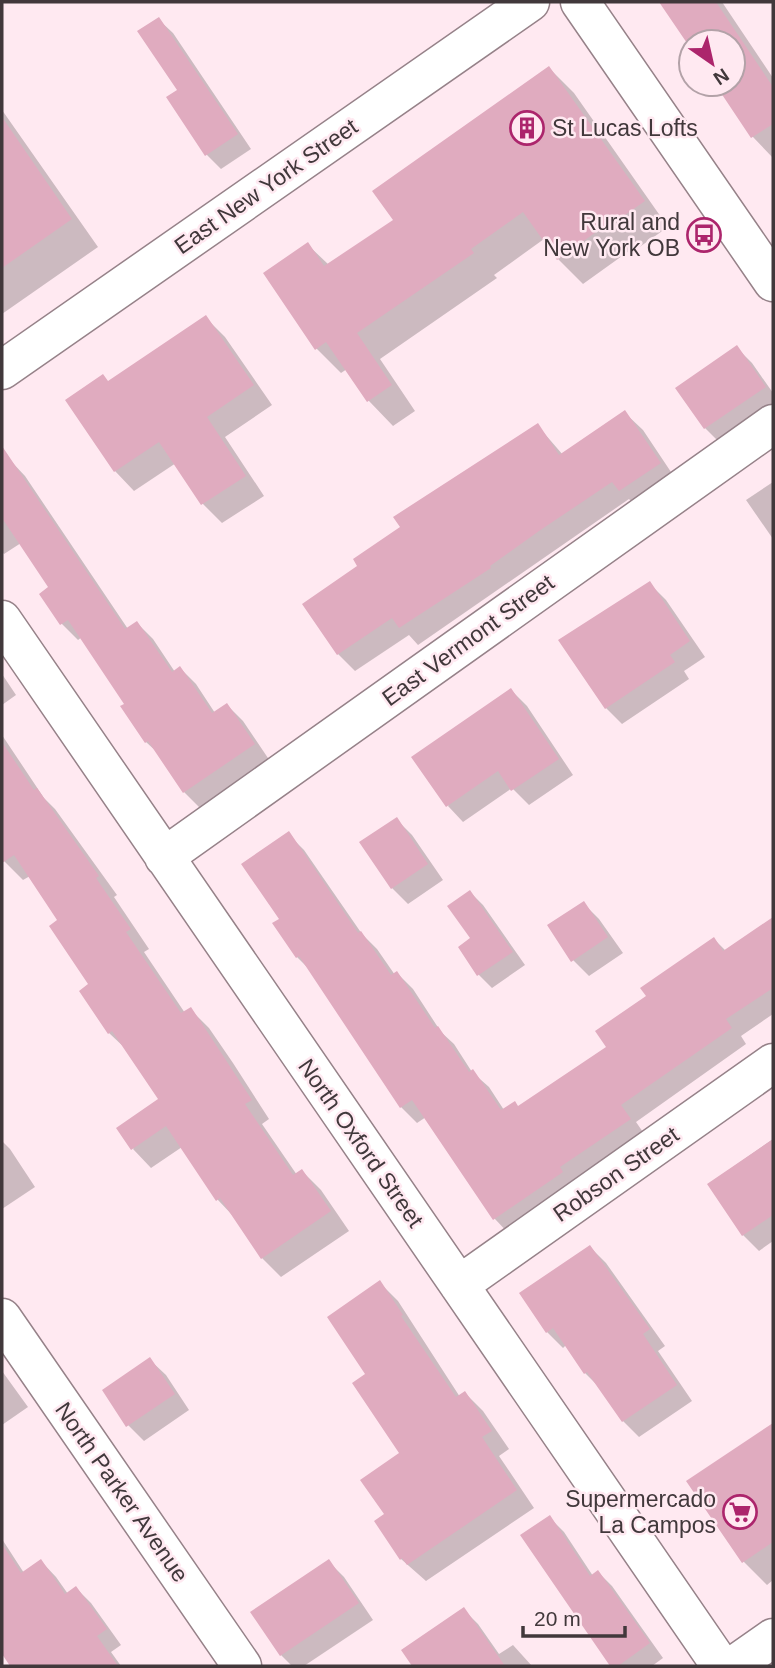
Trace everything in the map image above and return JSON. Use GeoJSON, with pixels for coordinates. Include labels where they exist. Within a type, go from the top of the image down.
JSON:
{"type":"FeatureCollection","features":[{"type":"Feature","properties":{"kind":"street","name":"East New York Street"},"geometry":{"type":"LineString","coordinates":[[2,370],[530,2]]}},
{"type":"Feature","properties":{"kind":"street"},"geometry":{"type":"LineString","coordinates":[[580,2],[773,282]]}},
{"type":"Feature","properties":{"kind":"street","name":"East Vermont Street"},"geometry":{"type":"LineString","coordinates":[[164,857],[773,424]]}},
{"type":"Feature","properties":{"kind":"street","name":"North Oxford Street"},"geometry":{"type":"LineString","coordinates":[[2,620],[721,1666]]}},
{"type":"Feature","properties":{"kind":"street","name":"Robson Street"},"geometry":{"type":"LineString","coordinates":[[459,1284],[773,1063]]}},
{"type":"Feature","properties":{"kind":"street","name":"North Parker Avenue"},"geometry":{"type":"LineString","coordinates":[[2,1318],[242,1666]]}},
{"type":"Feature","properties":{"kind":"street"},"geometry":{"type":"LineString","coordinates":[[733,1666],[773,1638]]}},
{"type":"Feature","properties":{"kind":"building"},"geometry":{"type":"Polygon","coordinates":[[[659,2],[716,2],[733,28],[677,28],[659,2]]]}},
{"type":"Feature","properties":{"kind":"building"},"geometry":{"type":"Polygon","coordinates":[[[159,17],[238,134],[205,156],[166,97],[177,90],[137,31],[159,17]]]}},
{"type":"Feature","properties":{"kind":"building"},"geometry":{"type":"Polygon","coordinates":[[[747,48],[773,87],[773,124],[751,138],[724,98],[747,98],[747,48]]]}},
{"type":"Feature","properties":{"kind":"building","name":"St Lucas Lofts"},"geometry":{"type":"Polygon","coordinates":[[[549,66],[645,201],[557,260],[523,212],[471,249],[474,253],[357,333],[392,385],[367,402],[326,342],[315,350],[263,273],[308,242],[324,266],[393,220],[372,191],[549,66]]]}},
{"type":"Feature","properties":{"kind":"building"},"geometry":{"type":"Polygon","coordinates":[[[2,117],[72,219],[2,268],[2,117]]]}},
{"type":"Feature","properties":{"kind":"building"},"geometry":{"type":"Polygon","coordinates":[[[206,315],[254,385],[207,417],[246,476],[201,505],[159,442],[114,472],[65,400],[103,374],[108,381],[206,315]]]}},
{"type":"Feature","properties":{"kind":"building"},"geometry":{"type":"Polygon","coordinates":[[[737,345],[766,387],[704,429],[675,388],[737,345]]]}},
{"type":"Feature","properties":{"kind":"building"},"geometry":{"type":"Polygon","coordinates":[[[625,410],[661,463],[619,491],[612,482],[539,531],[490,566],[491,568],[399,628],[392,618],[337,655],[302,604],[357,566],[353,559],[400,527],[393,517],[538,423],[559,455],[625,410]]]}},
{"type":"Feature","properties":{"kind":"building"},"geometry":{"type":"Polygon","coordinates":[[[2,446],[125,629],[137,621],[172,672],[180,666],[212,713],[227,703],[255,744],[183,793],[148,741],[145,743],[120,706],[124,704],[68,620],[60,625],[39,594],[48,587],[2,518],[2,446]]]}},
{"type":"Feature","properties":{"kind":"building"},"geometry":{"type":"Polygon","coordinates":[[[650,581],[690,641],[670,655],[675,662],[605,709],[558,640],[650,581]]]}},
{"type":"Feature","properties":{"kind":"building"},"geometry":{"type":"Polygon","coordinates":[[[511,688],[559,759],[511,791],[498,771],[446,807],[411,757],[511,688]]]}},
{"type":"Feature","properties":{"kind":"building"},"geometry":{"type":"Polygon","coordinates":[[[2,742],[34,790],[37,788],[99,876],[96,878],[131,929],[126,932],[181,1013],[191,1007],[252,1100],[245,1104],[293,1175],[302,1169],[331,1211],[261,1259],[220,1198],[216,1201],[166,1126],[131,1150],[116,1128],[158,1099],[112,1031],[108,1034],[79,991],[88,984],[49,926],[57,920],[14,855],[2,863],[2,742]]]}},
{"type":"Feature","properties":{"kind":"building"},"geometry":{"type":"Polygon","coordinates":[[[397,817],[428,864],[391,889],[359,842],[397,817]]]}},
{"type":"Feature","properties":{"kind":"building"},"geometry":{"type":"Polygon","coordinates":[[[289,831],[358,933],[361,931],[391,975],[397,971],[435,1028],[438,1026],[469,1072],[473,1069],[501,1110],[515,1101],[518,1106],[606,1047],[595,1031],[646,996],[640,988],[714,937],[723,951],[773,917],[773,988],[726,1019],[732,1028],[621,1105],[631,1119],[560,1167],[563,1172],[493,1220],[412,1100],[400,1108],[299,956],[296,958],[272,923],[279,919],[241,864],[289,831]]]}},
{"type":"Feature","properties":{"kind":"building"},"geometry":{"type":"Polygon","coordinates":[[[470,890],[513,952],[477,976],[458,947],[470,938],[447,906],[470,890]]]}},
{"type":"Feature","properties":{"kind":"building"},"geometry":{"type":"Polygon","coordinates":[[[584,901],[608,937],[571,962],[547,925],[584,901]]]}},
{"type":"Feature","properties":{"kind":"building"},"geometry":{"type":"Polygon","coordinates":[[[773,1139],[773,1215],[742,1236],[707,1184],[773,1139]]]}},
{"type":"Feature","properties":{"kind":"building"},"geometry":{"type":"Polygon","coordinates":[[[590,1245],[650,1329],[643,1334],[677,1385],[622,1422],[587,1372],[584,1374],[553,1328],[546,1333],[519,1293],[590,1245]]]}},
{"type":"Feature","properties":{"kind":"building"},"geometry":{"type":"Polygon","coordinates":[[[380,1280],[456,1397],[465,1391],[492,1431],[482,1437],[517,1490],[407,1565],[402,1558],[400,1560],[374,1521],[384,1514],[360,1480],[399,1453],[352,1383],[365,1374],[327,1317],[380,1280]]]}},
{"type":"Feature","properties":{"kind":"building"},"geometry":{"type":"Polygon","coordinates":[[[150,1357],[175,1394],[126,1427],[102,1390],[150,1357]]]}},
{"type":"Feature","properties":{"kind":"building","name":"Supermercado La Campos"},"geometry":{"type":"Polygon","coordinates":[[[773,1423],[773,1542],[742,1563],[686,1481],[773,1423]]]}},
{"type":"Feature","properties":{"kind":"building"},"geometry":{"type":"Polygon","coordinates":[[[550,1515],[590,1576],[598,1570],[650,1643],[618,1666],[610,1666],[520,1535],[550,1515]]]}},
{"type":"Feature","properties":{"kind":"building"},"geometry":{"type":"Polygon","coordinates":[[[2,1544],[21,1573],[41,1559],[65,1594],[76,1586],[107,1629],[97,1636],[118,1666],[10,1666],[2,1654],[2,1544]]]}},
{"type":"Feature","properties":{"kind":"building"},"geometry":{"type":"Polygon","coordinates":[[[329,1559],[359,1603],[280,1656],[250,1612],[329,1559]]]}},
{"type":"Feature","properties":{"kind":"building"},"geometry":{"type":"Polygon","coordinates":[[[464,1607],[505,1666],[412,1666],[401,1650],[464,1607]]]}},
{"type":"Feature","properties":{"kind":"place","name":"St Lucas Lofts"},"geometry":{"type":"Point","coordinates":[527,128]}},
{"type":"Feature","properties":{"kind":"place","name":"Rural and New York OB"},"geometry":{"type":"Point","coordinates":[704,235]}},
{"type":"Feature","properties":{"kind":"place","name":"Supermercado La Campos"},"geometry":{"type":"Point","coordinates":[740,1512]}}]}
